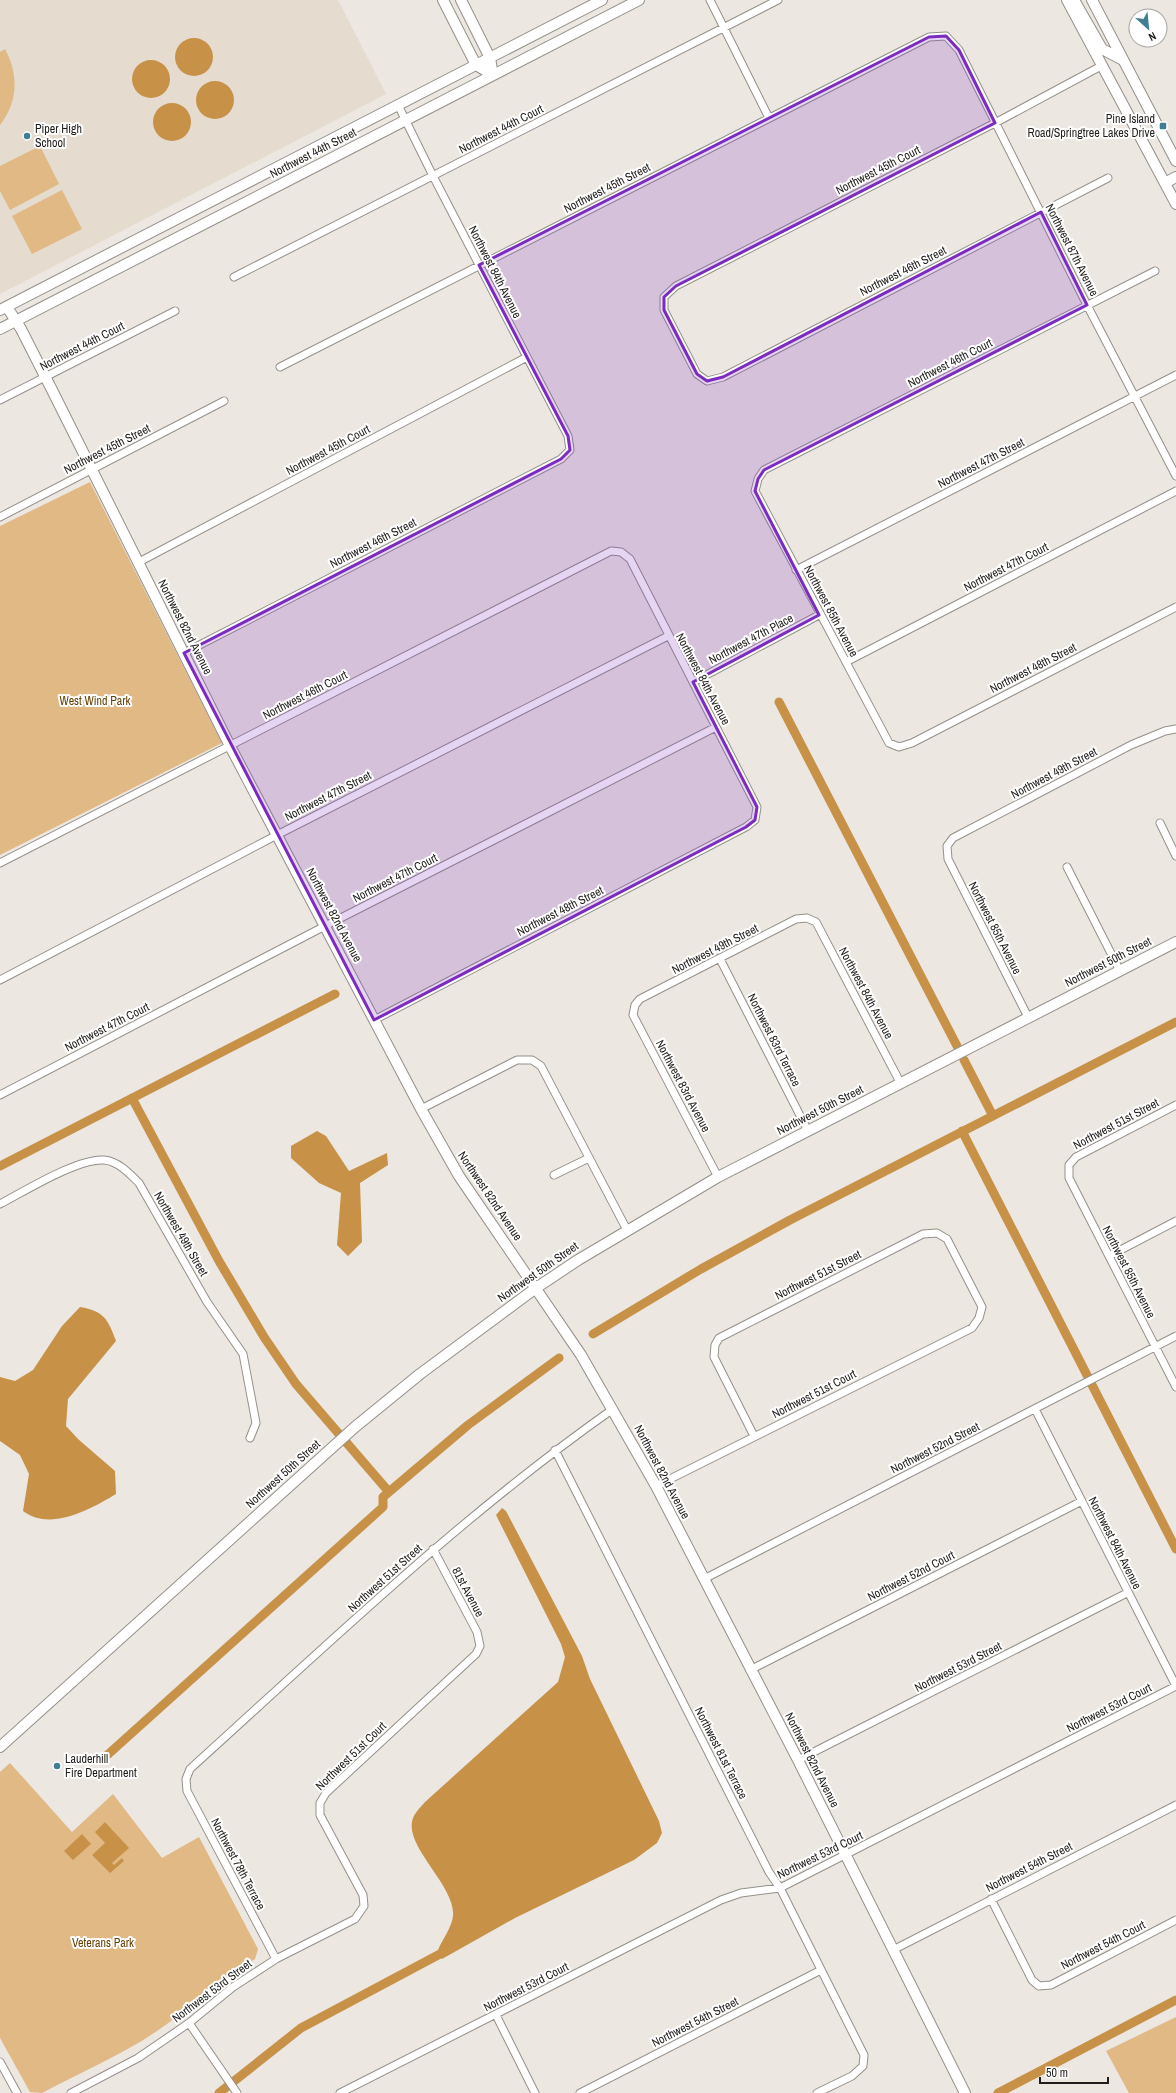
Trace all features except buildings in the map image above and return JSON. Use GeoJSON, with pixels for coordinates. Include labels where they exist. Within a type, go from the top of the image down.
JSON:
{"type":"FeatureCollection","features":[{"type":"Feature","properties":{"kind":"street"},"geometry":{"type":"LineString","coordinates":[[443,0],[476,65],[493,75]]}},
{"type":"Feature","properties":{"kind":"street"},"geometry":{"type":"LineString","coordinates":[[461,0],[490,58],[493,75]]}},
{"type":"Feature","properties":{"kind":"street","name":"Northwest 44th Street"},"geometry":{"type":"LineString","coordinates":[[4,308],[602,0]]}},
{"type":"Feature","properties":{"kind":"street","name":"Northwest 44th Street"},"geometry":{"type":"LineString","coordinates":[[0,329],[639,0]]}},
{"type":"Feature","properties":{"kind":"street"},"geometry":{"type":"LineString","coordinates":[[710,0],[769,118]]}},
{"type":"Feature","properties":{"kind":"street","name":"Northwest 44th Court"},"geometry":{"type":"LineString","coordinates":[[234,277],[778,0]]}},
{"type":"Feature","properties":{"kind":"street"},"geometry":{"type":"LineString","coordinates":[[1067,0],[1175,200]]}},
{"type":"Feature","properties":{"kind":"street"},"geometry":{"type":"LineString","coordinates":[[1074,0],[1102,48],[1124,60]]}},
{"type":"Feature","properties":{"kind":"street"},"geometry":{"type":"LineString","coordinates":[[1092,0],[1176,160]]}},
{"type":"Feature","properties":{"kind":"street","name":"Northwest 45th Street"},"geometry":{"type":"LineString","coordinates":[[280,367],[930,37],[946,36]]}},
{"type":"Feature","properties":{"kind":"street","name":"Northwest 87th Avenue"},"geometry":{"type":"LineString","coordinates":[[946,36],[959,50],[1176,476]]}},
{"type":"Feature","properties":{"kind":"street","name":"Northwest 45th Court"},"geometry":{"type":"LineString","coordinates":[[707,381],[697,374],[664,310],[664,297],[676,286],[995,123],[1103,65]]}},
{"type":"Feature","properties":{"kind":"street","name":"Northwest 84th Avenue"},"geometry":{"type":"LineString","coordinates":[[398,105],[433,176],[568,436],[570,450]]}},
{"type":"Feature","properties":{"kind":"street"},"geometry":{"type":"LineString","coordinates":[[283,164],[290,180]]}},
{"type":"Feature","properties":{"kind":"street","name":"Northwest 46th Street"},"geometry":{"type":"LineString","coordinates":[[707,381],[723,376],[1108,178]]}},
{"type":"Feature","properties":{"kind":"street"},"geometry":{"type":"LineString","coordinates":[[1165,184],[1176,178]]}},
{"type":"Feature","properties":{"kind":"street","name":"Northwest 46th Court"},"geometry":{"type":"LineString","coordinates":[[758,479],[764,470],[1156,271]]}},
{"type":"Feature","properties":{"kind":"street","name":"Northwest 82nd Avenue"},"geometry":{"type":"LineString","coordinates":[[4,308],[16,321],[46,377],[230,746],[374,1020],[459,1176],[581,1355],[656,1486],[750,1670],[798,1760],[964,2093]]}},
{"type":"Feature","properties":{"kind":"street","name":"Northwest 44th Court"},"geometry":{"type":"LineString","coordinates":[[0,400],[175,311]]}},
{"type":"Feature","properties":{"kind":"street","name":"Northwest 45th Court"},"geometry":{"type":"LineString","coordinates":[[139,562],[527,358]]}},
{"type":"Feature","properties":{"kind":"street","name":"Northwest 47th Street"},"geometry":{"type":"LineString","coordinates":[[796,570],[1176,375]]}},
{"type":"Feature","properties":{"kind":"street","name":"Northwest 45th Street"},"geometry":{"type":"LineString","coordinates":[[0,517],[224,402]]}},
{"type":"Feature","properties":{"kind":"street","name":"Northwest 46th Street"},"geometry":{"type":"LineString","coordinates":[[184,653],[561,459],[570,450]]}},
{"type":"Feature","properties":{"kind":"street","name":"Northwest 85th Avenue"},"geometry":{"type":"LineString","coordinates":[[758,479],[755,491],[819,615],[846,662],[888,743],[899,747]]}},
{"type":"Feature","properties":{"kind":"street","name":"Northwest 47th Court"},"geometry":{"type":"LineString","coordinates":[[846,662],[1176,491]]}},
{"type":"Feature","properties":{"kind":"street","name":"Northwest 46th Court"},"geometry":{"type":"LineString","coordinates":[[0,863],[611,551],[621,552]]}},
{"type":"Feature","properties":{"kind":"street","name":"Northwest 84th Avenue"},"geometry":{"type":"LineString","coordinates":[[621,552],[630,559],[668,636],[757,807],[756,820]]}},
{"type":"Feature","properties":{"kind":"street","name":"Northwest 48th Street"},"geometry":{"type":"LineString","coordinates":[[899,747],[912,743],[1176,606]]}},
{"type":"Feature","properties":{"kind":"street","name":"Northwest 47th Place"},"geometry":{"type":"LineString","coordinates":[[693,682],[819,615]]}},
{"type":"Feature","properties":{"kind":"street","name":"Northwest 47th Street"},"geometry":{"type":"LineString","coordinates":[[0,980],[277,835],[668,636]]}},
{"type":"Feature","properties":{"kind":"street","name":"Northwest 47th Court"},"geometry":{"type":"LineString","coordinates":[[0,1095],[325,926],[716,727]]}},
{"type":"Feature","properties":{"kind":"street","name":"Northwest 49th Street"},"geometry":{"type":"LineString","coordinates":[[947,846],[953,838],[1131,745],[1165,731],[1176,729]]}},
{"type":"Feature","properties":{"kind":"street","name":"Northwest 48th Street"},"geometry":{"type":"LineString","coordinates":[[374,1020],[746,827],[756,820]]}},
{"type":"Feature","properties":{"kind":"street"},"geometry":{"type":"LineString","coordinates":[[1160,823],[1176,856]]}},
{"type":"Feature","properties":{"kind":"street","name":"Northwest 85th Avenue"},"geometry":{"type":"LineString","coordinates":[[947,846],[948,859],[1028,1017]]}},
{"type":"Feature","properties":{"kind":"street"},"geometry":{"type":"LineString","coordinates":[[1067,867],[1120,971]]}},
{"type":"Feature","properties":{"kind":"street","name":"Northwest 84th Avenue"},"geometry":{"type":"LineString","coordinates":[[807,918],[816,922],[901,1084]]}},
{"type":"Feature","properties":{"kind":"street","name":"Northwest 49th Street"},"geometry":{"type":"LineString","coordinates":[[636,1005],[640,999],[796,919],[807,918]]}},
{"type":"Feature","properties":{"kind":"street","name":"Northwest 50th Street"},"geometry":{"type":"LineString","coordinates":[[0,1747],[348,1432],[420,1374],[536,1288],[627,1230],[718,1177],[1176,942]]}},
{"type":"Feature","properties":{"kind":"street","name":"Northwest 83rd Terrace"},"geometry":{"type":"LineString","coordinates":[[720,959],[808,1131]]}},
{"type":"Feature","properties":{"kind":"street","name":"Northwest 83rd Avenue"},"geometry":{"type":"LineString","coordinates":[[636,1005],[633,1016],[718,1177]]}},
{"type":"Feature","properties":{"kind":"street"},"geometry":{"type":"LineString","coordinates":[[422,1109],[517,1060],[532,1060],[541,1066],[627,1230]]}},
{"type":"Feature","properties":{"kind":"street","name":"Northwest 51st Street"},"geometry":{"type":"LineString","coordinates":[[1069,1165],[1076,1157],[1176,1105]]}},
{"type":"Feature","properties":{"kind":"street"},"geometry":{"type":"LineString","coordinates":[[554,1175],[589,1158]]}},
{"type":"Feature","properties":{"kind":"street","name":"Northwest 49th Street"},"geometry":{"type":"LineString","coordinates":[[0,1204],[82,1163],[104,1160],[125,1169],[139,1183],[207,1302],[243,1354],[256,1422],[250,1438]]}},
{"type":"Feature","properties":{"kind":"street","name":"Northwest 85th Avenue"},"geometry":{"type":"LineString","coordinates":[[1069,1165],[1069,1178],[1176,1387]]}},
{"type":"Feature","properties":{"kind":"street"},"geometry":{"type":"LineString","coordinates":[[1109,1256],[1176,1222]]}},
{"type":"Feature","properties":{"kind":"street","name":"Northwest 51st Street"},"geometry":{"type":"LineString","coordinates":[[754,1436],[714,1357],[715,1345],[719,1338],[923,1234],[937,1233]]}},
{"type":"Feature","properties":{"kind":"street","name":"Northwest 51st Court"},"geometry":{"type":"LineString","coordinates":[[656,1486],[972,1328],[979,1318],[982,1307],[947,1239],[937,1233]]}},
{"type":"Feature","properties":{"kind":"street","name":"Northwest 52nd Street"},"geometry":{"type":"LineString","coordinates":[[704,1579],[1176,1336]]}},
{"type":"Feature","properties":{"kind":"street","name":"Northwest 51st Street"},"geometry":{"type":"LineString","coordinates":[[186,1779],[190,1769],[433,1549],[555,1450],[613,1409]]}},
{"type":"Feature","properties":{"kind":"street","name":"Northwest 84th Avenue"},"geometry":{"type":"LineString","coordinates":[[1035,1409],[1176,1686]]}},
{"type":"Feature","properties":{"kind":"street","name":"Northwest 81st Terrace"},"geometry":{"type":"LineString","coordinates":[[555,1450],[769,1872],[780,1888],[864,2055],[863,2066],[852,2076],[817,2093]]}},
{"type":"Feature","properties":{"kind":"street","name":"Northwest 52nd Court"},"geometry":{"type":"LineString","coordinates":[[750,1670],[1082,1501]]}},
{"type":"Feature","properties":{"kind":"street","name":"81st Avenue"},"geometry":{"type":"LineString","coordinates":[[433,1549],[477,1632],[480,1646]]}},
{"type":"Feature","properties":{"kind":"street","name":"Northwest 53rd Street"},"geometry":{"type":"LineString","coordinates":[[798,1760],[1128,1593]]}},
{"type":"Feature","properties":{"kind":"street","name":"Northwest 51st Court"},"geometry":{"type":"LineString","coordinates":[[364,1906],[364,1895],[320,1815],[320,1803],[326,1793],[476,1654],[480,1646]]}},
{"type":"Feature","properties":{"kind":"street","name":"Northwest 53rd Court"},"geometry":{"type":"LineString","coordinates":[[340,2093],[721,1900],[741,1893],[780,1888],[1176,1686]]}},
{"type":"Feature","properties":{"kind":"street","name":"Northwest 78th Terrace"},"geometry":{"type":"LineString","coordinates":[[186,1779],[187,1791],[276,1959]]}},
{"type":"Feature","properties":{"kind":"street","name":"Northwest 54th Street"},"geometry":{"type":"LineString","coordinates":[[893,1950],[1176,1805]]}},
{"type":"Feature","properties":{"kind":"street","name":"Northwest 54th Court"},"geometry":{"type":"LineString","coordinates":[[991,1899],[1032,1980],[1039,1986],[1051,1985],[1176,1920]]}},
{"type":"Feature","properties":{"kind":"street","name":"Northwest 53rd Street"},"geometry":{"type":"LineString","coordinates":[[72,2093],[138,2058],[189,2023],[233,1987],[276,1959],[355,1918],[364,1906]]}},
{"type":"Feature","properties":{"kind":"street","name":"Northwest 54th Street"},"geometry":{"type":"LineString","coordinates":[[580,2093],[820,1970]]}},
{"type":"Feature","properties":{"kind":"street"},"geometry":{"type":"LineString","coordinates":[[496,2015],[535,2093]]}},
{"type":"Feature","properties":{"kind":"street"},"geometry":{"type":"LineString","coordinates":[[189,2023],[237,2093]]}},
{"type":"Feature","properties":{"kind":"street"},"geometry":{"type":"LineString","coordinates":[[0,2062],[16,2093]]}},
{"type":"Feature","properties":{"kind":"highlighted area"},"geometry":{"type":"Polygon","coordinates":[[[946,36],[959,50],[995,123],[676,286],[664,297],[664,310],[697,374],[707,381],[723,377],[1041,212],[1087,305],[764,470],[758,479],[755,491],[819,615],[693,682],[757,807],[755,820],[746,827],[374,1020],[184,653],[561,459],[570,450],[568,436],[479,265],[929,37],[946,36]]]}},
{"type":"Feature","properties":{"kind":"shaded area"},"geometry":{"type":"Polygon","coordinates":[[[0,0],[338,0],[386,94],[0,294],[0,0]]]}},
{"type":"Feature","properties":{"kind":"shaded area"},"geometry":{"type":"Polygon","coordinates":[[[194,38],[207,44],[213,57],[207,70],[194,76],[181,70],[175,57],[181,44],[194,38]]]}},
{"type":"Feature","properties":{"kind":"shaded area"},"geometry":{"type":"Polygon","coordinates":[[[151,60],[164,66],[170,79],[164,92],[151,98],[138,92],[132,79],[138,66],[151,60]]]}},
{"type":"Feature","properties":{"kind":"shaded area"},"geometry":{"type":"Polygon","coordinates":[[[215,81],[228,87],[234,100],[228,113],[215,119],[202,113],[196,100],[202,87],[215,81]]]}},
{"type":"Feature","properties":{"kind":"shaded area"},"geometry":{"type":"Polygon","coordinates":[[[172,103],[185,109],[191,122],[185,135],[172,141],[159,135],[153,122],[159,109],[172,103]]]}},
{"type":"Feature","properties":{"kind":"shaded area"},"geometry":{"type":"Polygon","coordinates":[[[317,1131],[326,1136],[349,1171],[387,1153],[388,1165],[360,1183],[362,1242],[348,1256],[337,1245],[341,1193],[319,1183],[291,1158],[291,1146],[317,1131]]]}},
{"type":"Feature","properties":{"kind":"shaded area"},"geometry":{"type":"Polygon","coordinates":[[[80,1307],[95,1311],[104,1317],[116,1341],[68,1399],[66,1426],[78,1439],[115,1471],[116,1494],[83,1512],[70,1516],[58,1519],[34,1517],[23,1511],[29,1474],[20,1455],[0,1441],[0,1377],[15,1381],[33,1370],[62,1326],[80,1307]]]}},
{"type":"Feature","properties":{"kind":"shaded area"},"geometry":{"type":"Polygon","coordinates":[[[502,1508],[506,1511],[582,1656],[590,1679],[659,1821],[662,1833],[657,1843],[634,1860],[515,1918],[442,1959],[438,1950],[452,1920],[452,1905],[447,1893],[417,1844],[412,1833],[412,1822],[414,1816],[425,1802],[558,1682],[565,1657],[561,1644],[496,1515],[502,1508]]]}},
{"type":"Feature","properties":{"kind":"shaded area"},"geometry":{"type":"Polygon","coordinates":[[[105,1822],[129,1848],[112,1863],[114,1865],[122,1858],[124,1861],[110,1873],[92,1855],[105,1843],[95,1832],[105,1822]]]}},
{"type":"Feature","properties":{"kind":"shaded area"},"geometry":{"type":"Polygon","coordinates":[[[82,1834],[91,1844],[73,1860],[64,1851],[82,1834]]]}},
{"type":"Feature","properties":{"kind":"green space"},"geometry":{"type":"Polygon","coordinates":[[[5,49],[13,69],[14,88],[10,107],[0,125],[0,52],[5,49]]]}},
{"type":"Feature","properties":{"kind":"green space"},"geometry":{"type":"Polygon","coordinates":[[[40,146],[59,184],[10,210],[0,191],[0,166],[40,146]]]}},
{"type":"Feature","properties":{"kind":"green space"},"geometry":{"type":"Polygon","coordinates":[[[62,190],[82,229],[32,254],[12,216],[62,190]]]}},
{"type":"Feature","properties":{"kind":"green space","name":"West Wind Park"},"geometry":{"type":"Polygon","coordinates":[[[90,482],[222,743],[0,855],[0,526],[90,482]]]}},
{"type":"Feature","properties":{"kind":"green space","name":"Veterans Park"},"geometry":{"type":"Polygon","coordinates":[[[10,1763],[72,1832],[113,1794],[162,1858],[199,1837],[258,1949],[255,1959],[243,1966],[167,2024],[137,2044],[42,2093],[30,2092],[0,2038],[0,1772],[10,1763]]]}},
{"type":"Feature","properties":{"kind":"green space"},"geometry":{"type":"Polygon","coordinates":[[[1176,2017],[1176,2093],[1129,2093],[1106,2051],[1176,2017]]]}},
{"type":"Feature","properties":{"kind":"waterway"},"geometry":{"type":"LineString","coordinates":[[779,702],[957,1046]]}},
{"type":"Feature","properties":{"kind":"waterway"},"geometry":{"type":"LineString","coordinates":[[0,1166],[335,994]]}},
{"type":"Feature","properties":{"kind":"waterway"},"geometry":{"type":"LineString","coordinates":[[593,1334],[701,1269],[790,1220],[1176,1022]]}},
{"type":"Feature","properties":{"kind":"waterway"},"geometry":{"type":"LineString","coordinates":[[964,1060],[993,1116]]}},
{"type":"Feature","properties":{"kind":"waterway"},"geometry":{"type":"LineString","coordinates":[[132,1098],[219,1261],[264,1337],[296,1384],[389,1492]]}},
{"type":"Feature","properties":{"kind":"waterway"},"geometry":{"type":"LineString","coordinates":[[962,1131],[1176,1549]]}},
{"type":"Feature","properties":{"kind":"waterway"},"geometry":{"type":"LineString","coordinates":[[104,1758],[383,1507],[383,1497],[468,1425],[559,1358]]}},
{"type":"Feature","properties":{"kind":"waterway"},"geometry":{"type":"LineString","coordinates":[[219,2093],[301,2028],[440,1954]]}},
{"type":"Feature","properties":{"kind":"waterway"},"geometry":{"type":"LineString","coordinates":[[998,2093],[1176,2000]]}},
{"type":"Feature","properties":{"kind":"place","name":"Pine Island Road/Springtree Lakes Drive"},"geometry":{"type":"Point","coordinates":[1163,126]}},
{"type":"Feature","properties":{"kind":"place","name":"Piper High School"},"geometry":{"type":"Point","coordinates":[27,136]}},
{"type":"Feature","properties":{"kind":"place","name":"Lauderhill Fire Department"},"geometry":{"type":"Point","coordinates":[57,1766]}}]}
